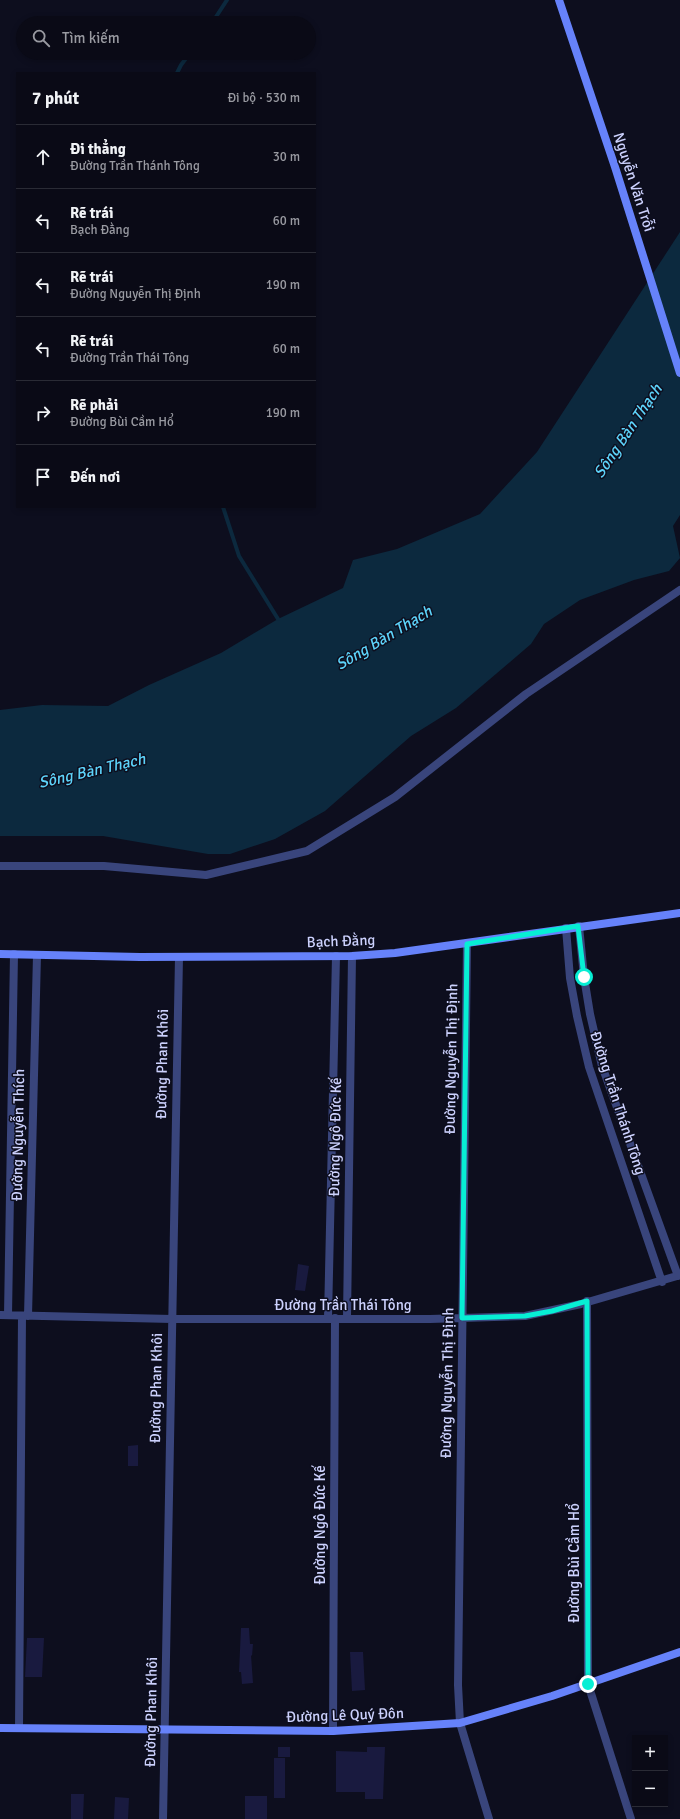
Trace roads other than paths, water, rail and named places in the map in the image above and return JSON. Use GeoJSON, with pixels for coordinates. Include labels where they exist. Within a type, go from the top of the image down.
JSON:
{"type":"FeatureCollection","features":[{"type":"Feature","properties":{"kind":"street","name":"Nguyễn Văn Trỗi"},"geometry":{"type":"LineString","coordinates":[[559,0],[609,150],[680,373]]}},
{"type":"Feature","properties":{"kind":"street"},"geometry":{"type":"LineString","coordinates":[[0,866],[104,866],[206,875],[307,851],[395,797],[526,694],[680,590]]}},
{"type":"Feature","properties":{"kind":"street","name":"Bạch Đằng"},"geometry":{"type":"LineString","coordinates":[[0,954],[178,957],[352,956],[395,953],[467,944],[578,926],[680,913]]}},
{"type":"Feature","properties":{"kind":"street","name":"Đường Trần Thánh Tông"},"geometry":{"type":"LineString","coordinates":[[578,926],[588,999],[602,1066],[679,1276]]}},
{"type":"Feature","properties":{"kind":"street","name":"Đường Trần Thánh Tông"},"geometry":{"type":"LineString","coordinates":[[566,928],[570,978],[588,1067],[662,1282]]}},
{"type":"Feature","properties":{"kind":"street","name":"Đường Nguyễn Thị Định"},"geometry":{"type":"LineString","coordinates":[[467,944],[458,1685],[460,1723],[489,1819]]}},
{"type":"Feature","properties":{"kind":"street","name":"Đường Nguyễn Thích"},"geometry":{"type":"LineString","coordinates":[[4,1315],[14,954]]}},
{"type":"Feature","properties":{"kind":"street","name":"Đường Nguyễn Thích"},"geometry":{"type":"LineString","coordinates":[[19,1728],[25,1316],[37,955]]}},
{"type":"Feature","properties":{"kind":"street","name":"Đường Ngô Đức Kế"},"geometry":{"type":"LineString","coordinates":[[333,1731],[331,1318],[336,956]]}},
{"type":"Feature","properties":{"kind":"street","name":"Đường Ngô Đức Kế"},"geometry":{"type":"LineString","coordinates":[[347,1318],[352,956]]}},
{"type":"Feature","properties":{"kind":"street","name":"Đường Phan Khôi"},"geometry":{"type":"LineString","coordinates":[[163,1819],[178,957]]}},
{"type":"Feature","properties":{"kind":"street","name":"Đường Trần Thái Tông"},"geometry":{"type":"LineString","coordinates":[[4,1315],[172,1319],[430,1319],[525,1316],[552,1311],[662,1282],[679,1276]]}},
{"type":"Feature","properties":{"kind":"street","name":"Đường Bùi Cầm Hổ"},"geometry":{"type":"LineString","coordinates":[[587,1301],[588,1684],[631,1819]]}},
{"type":"Feature","properties":{"kind":"street","name":"Đường Lê Quý Đôn"},"geometry":{"type":"LineString","coordinates":[[0,1728],[333,1731],[460,1723],[552,1696],[680,1652]]}},
{"type":"Feature","properties":{"kind":"water","name":"Sông Bàn Thạch"},"geometry":{"type":"Polygon","coordinates":[[[680,232],[680,515],[673,526],[680,558],[669,571],[634,580],[580,600],[544,624],[531,644],[456,708],[411,736],[325,811],[275,839],[230,854],[208,854],[103,836],[0,836],[0,710],[42,705],[108,706],[149,685],[221,653],[278,619],[343,588],[353,560],[397,549],[480,514],[537,452],[680,232]]]}},
{"type":"Feature","properties":{"kind":"waterway"},"geometry":{"type":"LineString","coordinates":[[217,16],[227,0]]}},
{"type":"Feature","properties":{"kind":"waterway"},"geometry":{"type":"LineString","coordinates":[[178,72],[185,60]]}},
{"type":"Feature","properties":{"kind":"waterway"},"geometry":{"type":"LineString","coordinates":[[223,508],[239,556],[278,619]]}}]}
